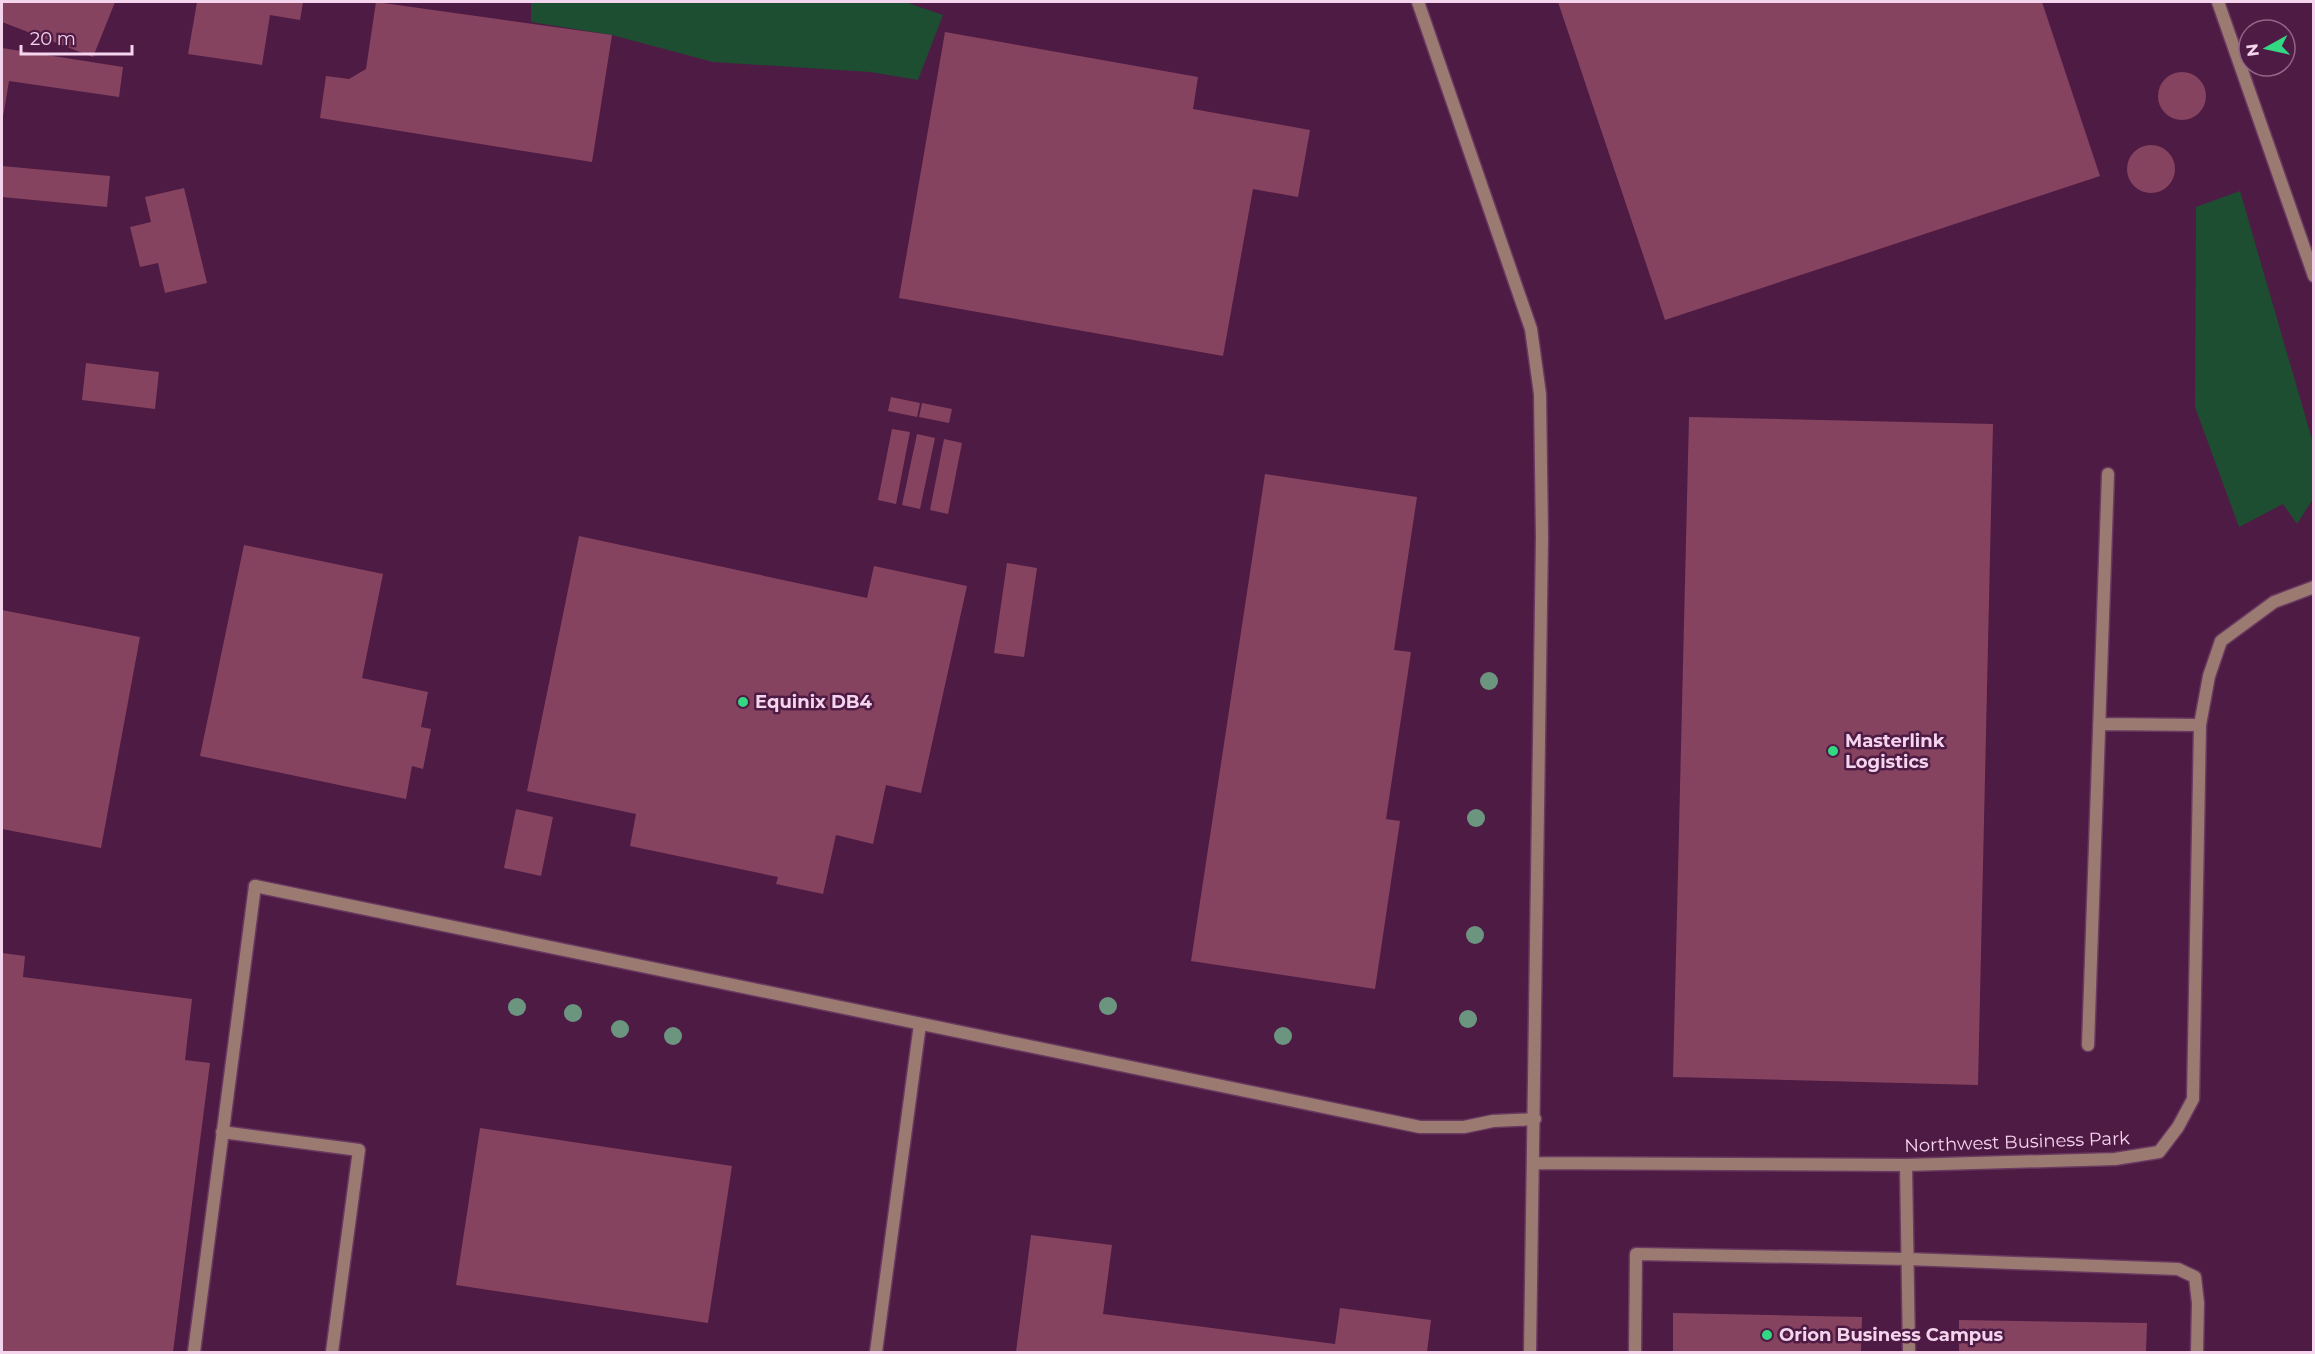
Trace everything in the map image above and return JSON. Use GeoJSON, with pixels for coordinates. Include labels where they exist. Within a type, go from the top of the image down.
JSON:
{"type":"FeatureCollection","features":[{"type":"Feature","properties":{"kind":"street"},"geometry":{"type":"LineString","coordinates":[[1418,2],[1531,329],[1540,394],[1542,537],[1530,1353]]}},
{"type":"Feature","properties":{"kind":"street"},"geometry":{"type":"LineString","coordinates":[[2218,2],[2313,276]]}},
{"type":"Feature","properties":{"kind":"street"},"geometry":{"type":"LineString","coordinates":[[2088,1045],[2108,474]]}},
{"type":"Feature","properties":{"kind":"street","name":"Northwest Business Park"},"geometry":{"type":"LineString","coordinates":[[1533,1163],[1906,1165],[2115,1159],[2159,1152],[2178,1127],[2193,1099],[2200,726],[2209,676],[2222,641],[2274,602],[2313,586]]}},
{"type":"Feature","properties":{"kind":"street"},"geometry":{"type":"LineString","coordinates":[[2099,724],[2200,726]]}},
{"type":"Feature","properties":{"kind":"street"},"geometry":{"type":"LineString","coordinates":[[194,1353],[255,886],[1420,1127],[1464,1127],[1493,1121],[1535,1119]]}},
{"type":"Feature","properties":{"kind":"street"},"geometry":{"type":"LineString","coordinates":[[876,1353],[920,1024]]}},
{"type":"Feature","properties":{"kind":"street"},"geometry":{"type":"LineString","coordinates":[[222,1132],[359,1150],[332,1353]]}},
{"type":"Feature","properties":{"kind":"street"},"geometry":{"type":"LineString","coordinates":[[1906,1165],[1909,1353]]}},
{"type":"Feature","properties":{"kind":"street"},"geometry":{"type":"LineString","coordinates":[[1635,1353],[1636,1254],[1908,1259],[2178,1269],[2194,1277],[2198,1303],[2197,1353]]}},
{"type":"Feature","properties":{"kind":"green space"},"geometry":{"type":"Polygon","coordinates":[[[531,2],[905,2],[943,15],[918,80],[870,72],[713,62],[612,35],[531,22],[531,2]]]}},
{"type":"Feature","properties":{"kind":"green space"},"geometry":{"type":"Polygon","coordinates":[[[2240,191],[2313,443],[2313,499],[2297,524],[2283,504],[2239,527],[2195,407],[2196,207],[2240,191]]]}},
{"type":"Feature","properties":{"kind":"building"},"geometry":{"type":"Polygon","coordinates":[[[2,2],[115,2],[93,57],[2,22],[2,2]]]}},
{"type":"Feature","properties":{"kind":"building"},"geometry":{"type":"Polygon","coordinates":[[[197,2],[303,2],[300,20],[270,15],[262,65],[188,54],[197,2]]]}},
{"type":"Feature","properties":{"kind":"building"},"geometry":{"type":"Polygon","coordinates":[[[376,2],[612,35],[592,162],[320,118],[326,76],[349,79],[366,69],[376,2]]]}},
{"type":"Feature","properties":{"kind":"building"},"geometry":{"type":"Polygon","coordinates":[[[1558,2],[2042,2],[2100,176],[1665,320],[1558,2]]]}},
{"type":"Feature","properties":{"kind":"building"},"geometry":{"type":"Polygon","coordinates":[[[945,32],[1198,77],[1193,109],[1310,130],[1298,197],[1253,189],[1223,356],[899,298],[945,32]]]}},
{"type":"Feature","properties":{"kind":"building"},"geometry":{"type":"Polygon","coordinates":[[[2,48],[123,67],[119,97],[9,81],[2,123],[2,48]]]}},
{"type":"Feature","properties":{"kind":"building"},"geometry":{"type":"Polygon","coordinates":[[[2177,72],[2187,72],[2202,82],[2206,96],[2202,110],[2196,116],[2187,120],[2177,120],[2162,110],[2158,101],[2158,91],[2168,76],[2177,72]]]}},
{"type":"Feature","properties":{"kind":"building"},"geometry":{"type":"Polygon","coordinates":[[[2146,145],[2156,145],[2168,152],[2175,164],[2175,174],[2168,186],[2156,193],[2146,193],[2131,182],[2127,174],[2127,164],[2138,149],[2146,145]]]}},
{"type":"Feature","properties":{"kind":"building"},"geometry":{"type":"Polygon","coordinates":[[[2,166],[110,176],[107,207],[2,197],[2,166]]]}},
{"type":"Feature","properties":{"kind":"building"},"geometry":{"type":"Polygon","coordinates":[[[184,188],[207,283],[165,293],[158,263],[140,267],[130,227],[151,222],[145,197],[184,188]]]}},
{"type":"Feature","properties":{"kind":"building"},"geometry":{"type":"Polygon","coordinates":[[[86,363],[159,372],[155,409],[82,400],[86,363]]]}},
{"type":"Feature","properties":{"kind":"building"},"geometry":{"type":"Polygon","coordinates":[[[891,397],[920,403],[917,417],[888,411],[891,397]]]}},
{"type":"Feature","properties":{"kind":"building"},"geometry":{"type":"Polygon","coordinates":[[[922,403],[952,409],[949,423],[919,417],[922,403]]]}},
{"type":"Feature","properties":{"kind":"building","name":"Masterlink Logistics"},"geometry":{"type":"Polygon","coordinates":[[[1689,417],[1993,424],[1978,1085],[1673,1077],[1689,417]]]}},
{"type":"Feature","properties":{"kind":"building"},"geometry":{"type":"Polygon","coordinates":[[[892,429],[910,432],[896,504],[878,500],[892,429]]]}},
{"type":"Feature","properties":{"kind":"building"},"geometry":{"type":"Polygon","coordinates":[[[917,434],[935,438],[920,509],[902,505],[917,434]]]}},
{"type":"Feature","properties":{"kind":"building"},"geometry":{"type":"Polygon","coordinates":[[[944,439],[962,443],[948,514],[930,510],[944,439]]]}},
{"type":"Feature","properties":{"kind":"building"},"geometry":{"type":"Polygon","coordinates":[[[1265,474],[1417,497],[1394,650],[1411,652],[1386,819],[1400,821],[1375,989],[1191,961],[1265,474]]]}},
{"type":"Feature","properties":{"kind":"building","name":"Equinix DB4"},"geometry":{"type":"Polygon","coordinates":[[[579,536],[867,598],[874,566],[967,586],[921,793],[886,785],[873,844],[836,835],[823,894],[776,884],[778,877],[630,846],[636,814],[527,791],[579,536]]]}},
{"type":"Feature","properties":{"kind":"building"},"geometry":{"type":"Polygon","coordinates":[[[244,545],[383,574],[362,678],[428,692],[421,727],[431,729],[423,769],[412,766],[406,799],[200,756],[244,545]]]}},
{"type":"Feature","properties":{"kind":"building"},"geometry":{"type":"Polygon","coordinates":[[[1007,563],[1037,568],[1024,657],[994,653],[1007,563]]]}},
{"type":"Feature","properties":{"kind":"building"},"geometry":{"type":"Polygon","coordinates":[[[2,610],[140,637],[101,848],[2,829],[2,610]]]}},
{"type":"Feature","properties":{"kind":"building"},"geometry":{"type":"Polygon","coordinates":[[[516,809],[553,817],[541,876],[504,868],[516,809]]]}},
{"type":"Feature","properties":{"kind":"building"},"geometry":{"type":"Polygon","coordinates":[[[2,953],[25,956],[23,977],[192,999],[185,1060],[210,1063],[173,1352],[2,1352],[2,953]]]}},
{"type":"Feature","properties":{"kind":"building"},"geometry":{"type":"Polygon","coordinates":[[[480,1128],[732,1166],[708,1323],[456,1285],[480,1128]]]}},
{"type":"Feature","properties":{"kind":"building"},"geometry":{"type":"Polygon","coordinates":[[[1031,1235],[1112,1245],[1103,1314],[1335,1344],[1340,1308],[1431,1320],[1427,1352],[1016,1352],[1031,1235]]]}},
{"type":"Feature","properties":{"kind":"building","name":"Orion Business Campus"},"geometry":{"type":"Polygon","coordinates":[[[1673,1313],[1862,1317],[1861,1352],[1673,1352],[1673,1313]]]}},
{"type":"Feature","properties":{"kind":"building"},"geometry":{"type":"Polygon","coordinates":[[[1959,1320],[2147,1323],[2146,1352],[1959,1352],[1959,1320]]]}},
{"type":"Feature","properties":{"kind":"place","name":"Equinix DB4"},"geometry":{"type":"Point","coordinates":[743,702]}},
{"type":"Feature","properties":{"kind":"place","name":"Masterlink Logistics"},"geometry":{"type":"Point","coordinates":[1833,751]}},
{"type":"Feature","properties":{"kind":"place","name":"Orion Business Campus"},"geometry":{"type":"Point","coordinates":[1767,1335]}}]}
